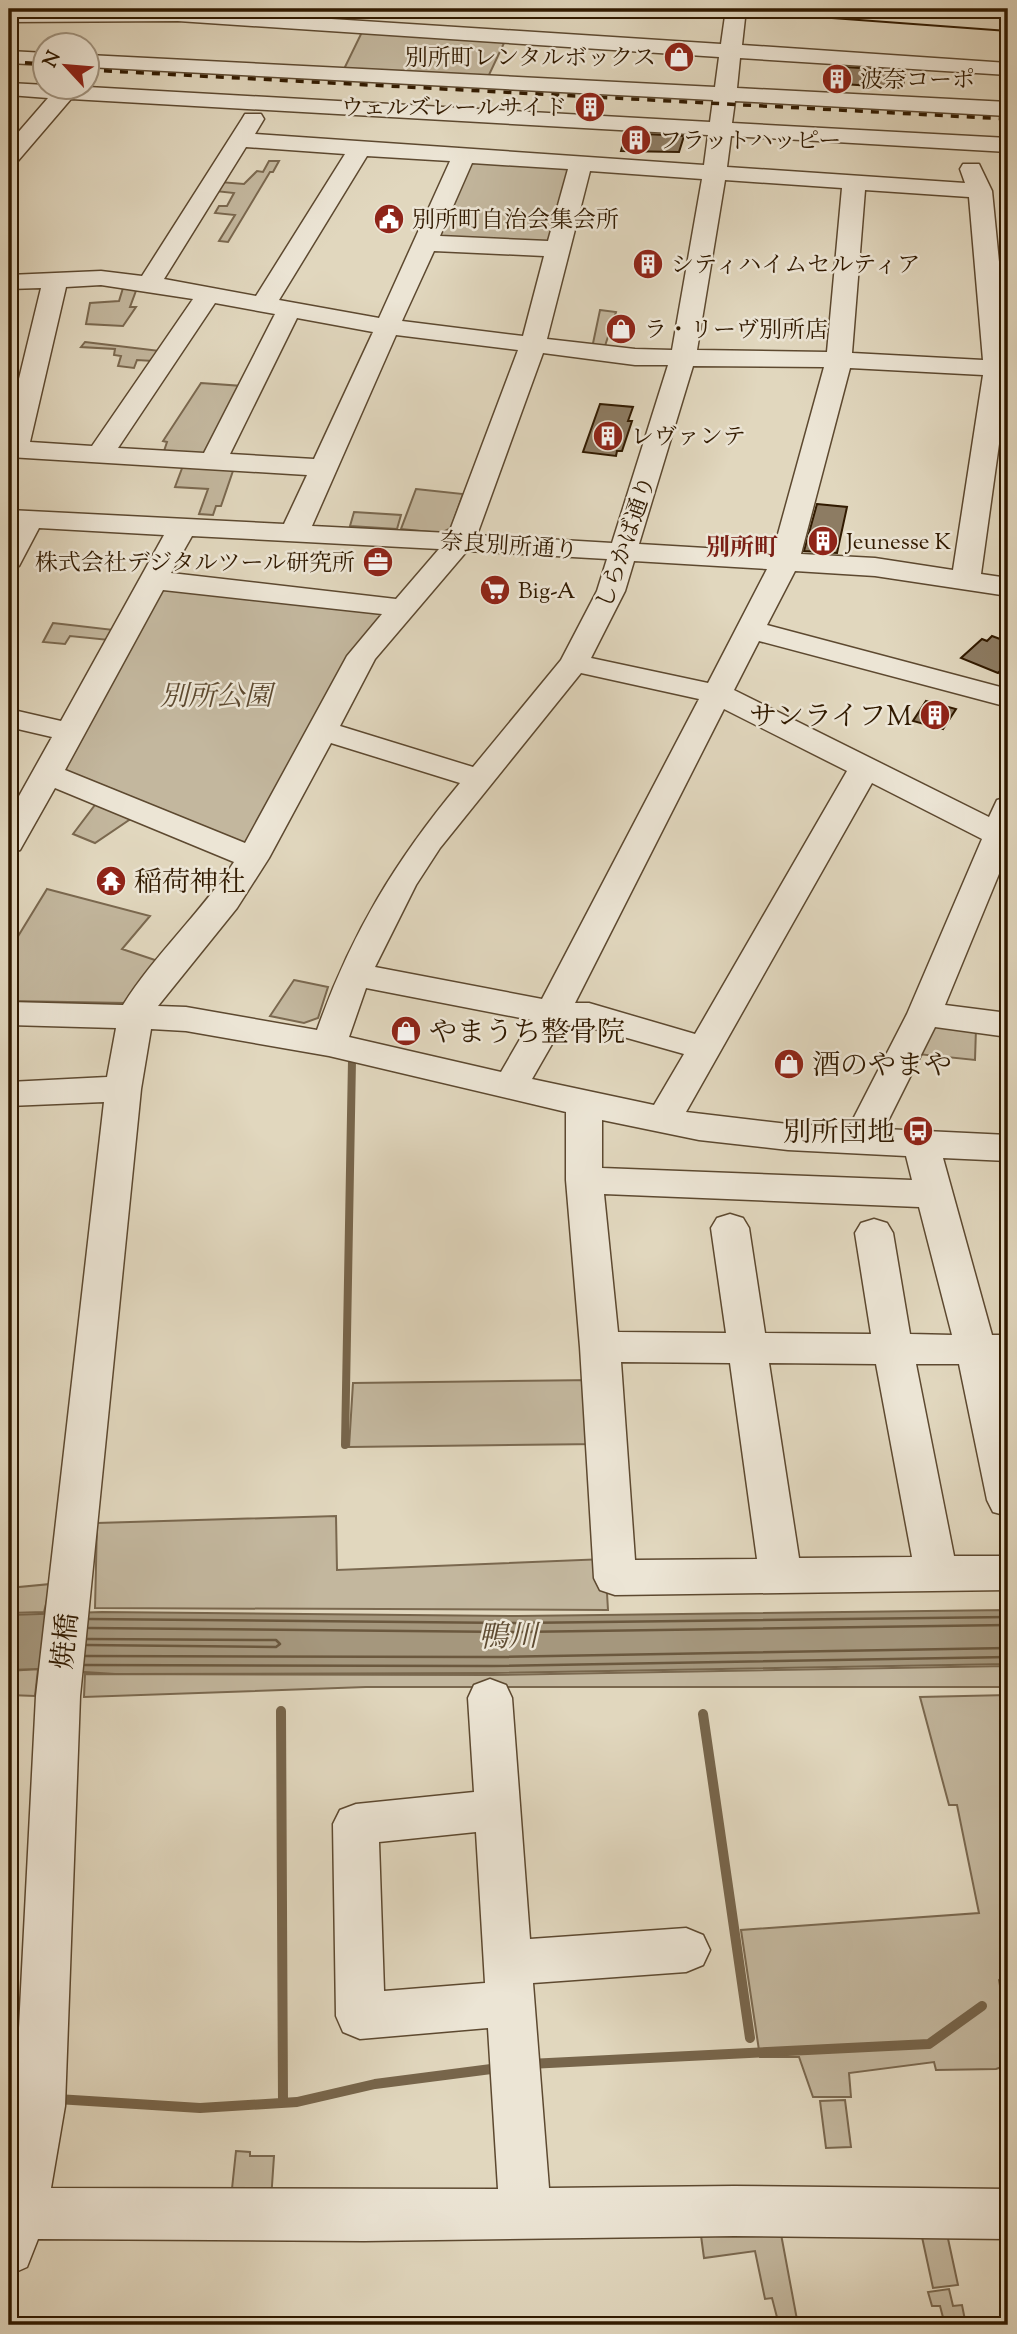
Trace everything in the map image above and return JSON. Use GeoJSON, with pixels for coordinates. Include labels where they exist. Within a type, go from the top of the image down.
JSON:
{"type":"FeatureCollection","features":[{"type":"Feature","properties":{"kind":"main road"},"geometry":{"type":"LineString","coordinates":[[805,9],[1008,24]]}},
{"type":"Feature","properties":{"kind":"street","name":"しらかば通り"},"geometry":{"type":"LineString","coordinates":[[329,1044],[354,974],[400,885],[428,842],[574,663],[603,611],[624,553],[683,358],[715,171],[736,9]]}},
{"type":"Feature","properties":{"kind":"street"},"geometry":{"type":"LineString","coordinates":[[9,16],[179,12],[521,27],[731,51],[1008,69]]}},
{"type":"Feature","properties":{"kind":"street"},"geometry":{"type":"LineString","coordinates":[[166,65],[179,12]]}},
{"type":"Feature","properties":{"kind":"street"},"geometry":{"type":"LineString","coordinates":[[495,82],[521,27]]}},
{"type":"Feature","properties":{"kind":"street"},"geometry":{"type":"LineString","coordinates":[[793,98],[800,55]]}},
{"type":"Feature","properties":{"kind":"street"},"geometry":{"type":"LineString","coordinates":[[9,57],[32,58]]}},
{"type":"Feature","properties":{"kind":"street"},"geometry":{"type":"LineString","coordinates":[[102,62],[1008,109]]}},
{"type":"Feature","properties":{"kind":"street"},"geometry":{"type":"LineString","coordinates":[[9,89],[32,90]]}},
{"type":"Feature","properties":{"kind":"street"},"geometry":{"type":"LineString","coordinates":[[102,94],[1008,145]]}},
{"type":"Feature","properties":{"kind":"street"},"geometry":{"type":"LineString","coordinates":[[9,158],[57,102]]}},
{"type":"Feature","properties":{"kind":"street"},"geometry":{"type":"LineString","coordinates":[[149,284],[263,102]]}},
{"type":"Feature","properties":{"kind":"street"},"geometry":{"type":"LineString","coordinates":[[239,140],[980,191]]}},
{"type":"Feature","properties":{"kind":"street"},"geometry":{"type":"LineString","coordinates":[[960,142],[997,243],[1003,369],[981,477],[967,580]]}},
{"type":"Feature","properties":{"kind":"street"},"geometry":{"type":"LineString","coordinates":[[263,305],[361,147]]}},
{"type":"Feature","properties":{"kind":"street"},"geometry":{"type":"LineString","coordinates":[[295,534],[465,154]]}},
{"type":"Feature","properties":{"kind":"street"},"geometry":{"type":"LineString","coordinates":[[136,1016],[140,1006],[172,963],[225,901],[253,858],[362,656],[460,541],[533,345],[581,162]]}},
{"type":"Feature","properties":{"kind":"street"},"geometry":{"type":"LineString","coordinates":[[511,1085],[552,1013],[785,562],[839,360],[854,183]]}},
{"type":"Feature","properties":{"kind":"street"},"geometry":{"type":"LineString","coordinates":[[426,243],[557,249]]}},
{"type":"Feature","properties":{"kind":"street"},"geometry":{"type":"LineString","coordinates":[[9,282],[101,278],[149,284],[389,327],[635,358],[839,360],[1003,369]]}},
{"type":"Feature","properties":{"kind":"street"},"geometry":{"type":"LineString","coordinates":[[55,279],[12,449],[323,468]]}},
{"type":"Feature","properties":{"kind":"street"},"geometry":{"type":"LineString","coordinates":[[100,454],[208,295]]}},
{"type":"Feature","properties":{"kind":"street"},"geometry":{"type":"LineString","coordinates":[[213,461],[289,310]]}},
{"type":"Feature","properties":{"kind":"street"},"geometry":{"type":"LineString","coordinates":[[981,477],[1008,482]]}},
{"type":"Feature","properties":{"kind":"street"},"geometry":{"type":"LineString","coordinates":[[9,560],[19,519]]}},
{"type":"Feature","properties":{"kind":"street","name":"奈良別所通り"},"geometry":{"type":"LineString","coordinates":[[19,519],[460,541],[875,567],[1008,587]]}},
{"type":"Feature","properties":{"kind":"street"},"geometry":{"type":"LineString","coordinates":[[9,843],[182,528]]}},
{"type":"Feature","properties":{"kind":"street"},"geometry":{"type":"LineString","coordinates":[[154,580],[403,608]]}},
{"type":"Feature","properties":{"kind":"street"},"geometry":{"type":"LineString","coordinates":[[752,630],[1008,698]]}},
{"type":"Feature","properties":{"kind":"street"},"geometry":{"type":"LineString","coordinates":[[574,663],[718,694],[865,767],[1005,827],[924,1014],[860,1141]]}},
{"type":"Feature","properties":{"kind":"street"},"geometry":{"type":"LineString","coordinates":[[9,718],[71,733]]}},
{"type":"Feature","properties":{"kind":"street"},"geometry":{"type":"LineString","coordinates":[[322,730],[481,779]]}},
{"type":"Feature","properties":{"kind":"street"},"geometry":{"type":"LineString","coordinates":[[663,1121],[865,767]]}},
{"type":"Feature","properties":{"kind":"street"},"geometry":{"type":"LineString","coordinates":[[48,774],[253,858]]}},
{"type":"Feature","properties":{"kind":"street"},"geometry":{"type":"LineString","coordinates":[[354,974],[552,1013],[589,1015],[704,1048]]}},
{"type":"Feature","properties":{"kind":"street"},"geometry":{"type":"LineString","coordinates":[[9,1013],[186,1019],[329,1044],[584,1104],[663,1121],[736,1132],[1008,1148]]}},
{"type":"Feature","properties":{"kind":"street"},"geometry":{"type":"LineString","coordinates":[[924,1014],[1008,1025]]}},
{"type":"Feature","properties":{"kind":"street","name":"焼橋"},"geometry":{"type":"LineString","coordinates":[[13,2225],[41,2094],[58,1696],[123,1089],[136,1016]]}},
{"type":"Feature","properties":{"kind":"street"},"geometry":{"type":"LineString","coordinates":[[9,1094],[123,1089]]}},
{"type":"Feature","properties":{"kind":"street"},"geometry":{"type":"LineString","coordinates":[[584,1104],[584,1180],[600,1347],[615,1578],[1008,1573]]}},
{"type":"Feature","properties":{"kind":"street"},"geometry":{"type":"LineString","coordinates":[[921,1144],[932,1194],[992,1350],[1008,1500]]}},
{"type":"Feature","properties":{"kind":"street"},"geometry":{"type":"LineString","coordinates":[[584,1180],[932,1194]]}},
{"type":"Feature","properties":{"kind":"street"},"geometry":{"type":"LineString","coordinates":[[730,1228],[780,1575]]}},
{"type":"Feature","properties":{"kind":"street"},"geometry":{"type":"LineString","coordinates":[[874,1233],[893,1349],[936,1573]]}},
{"type":"Feature","properties":{"kind":"street"},"geometry":{"type":"LineString","coordinates":[[600,1347],[992,1350]]}},
{"type":"Feature","properties":{"kind":"street"},"geometry":{"type":"LineString","coordinates":[[490,1698],[525,2215]]}},
{"type":"Feature","properties":{"kind":"street"},"geometry":{"type":"LineString","coordinates":[[498,1810],[356,1824],[360,2016],[512,2025],[686,1950]]}},
{"type":"Feature","properties":{"kind":"street"},"geometry":{"type":"LineString","coordinates":[[13,2225],[734,2211],[1008,2214]]}},
{"type":"Feature","properties":{"kind":"green space"},"geometry":{"type":"Polygon","coordinates":[[[362,32],[505,41],[488,77],[343,71],[362,32]]]}},
{"type":"Feature","properties":{"kind":"green space"},"geometry":{"type":"Polygon","coordinates":[[[471,159],[575,166],[550,247],[435,240],[471,159]]]}},
{"type":"Feature","properties":{"kind":"green space"},"geometry":{"type":"Polygon","coordinates":[[[269,161],[279,161],[228,242],[219,241],[235,215],[215,213],[219,206],[227,206],[234,193],[215,191],[220,182],[244,184],[257,171],[263,172],[269,161]]]}},
{"type":"Feature","properties":{"kind":"green space"},"geometry":{"type":"Polygon","coordinates":[[[123,288],[137,288],[130,307],[136,307],[123,326],[86,324],[90,303],[119,301],[123,288]]]}},
{"type":"Feature","properties":{"kind":"green space"},"geometry":{"type":"Polygon","coordinates":[[[600,310],[616,312],[604,349],[592,348],[600,310]]]}},
{"type":"Feature","properties":{"kind":"green space"},"geometry":{"type":"Polygon","coordinates":[[[85,342],[160,351],[153,361],[137,360],[134,368],[118,366],[121,356],[114,355],[115,349],[81,347],[85,342]]]}},
{"type":"Feature","properties":{"kind":"green space"},"geometry":{"type":"Polygon","coordinates":[[[201,383],[242,386],[208,454],[164,451],[167,442],[163,441],[201,383]]]}},
{"type":"Feature","properties":{"kind":"green space"},"geometry":{"type":"Polygon","coordinates":[[[184,463],[235,465],[221,506],[216,506],[213,515],[199,514],[208,489],[175,487],[184,463]]]}},
{"type":"Feature","properties":{"kind":"green space"},"geometry":{"type":"Polygon","coordinates":[[[416,489],[463,494],[451,528],[441,533],[401,529],[416,489]]]}},
{"type":"Feature","properties":{"kind":"green space"},"geometry":{"type":"Polygon","coordinates":[[[354,512],[401,515],[397,529],[350,526],[354,512]]]}},
{"type":"Feature","properties":{"kind":"green space","name":"別所公園"},"geometry":{"type":"Polygon","coordinates":[[[162,586],[389,611],[246,848],[61,772],[162,586]]]}},
{"type":"Feature","properties":{"kind":"green space"},"geometry":{"type":"Polygon","coordinates":[[[53,623],[114,630],[109,640],[70,636],[65,644],[43,642],[53,623]]]}},
{"type":"Feature","properties":{"kind":"green space"},"geometry":{"type":"Polygon","coordinates":[[[98,801],[135,816],[95,843],[73,834],[98,801]]]}},
{"type":"Feature","properties":{"kind":"green space"},"geometry":{"type":"Polygon","coordinates":[[[47,889],[150,916],[122,949],[161,962],[128,1003],[9,1001],[9,951],[47,889]]]}},
{"type":"Feature","properties":{"kind":"green space"},"geometry":{"type":"Polygon","coordinates":[[[294,980],[328,987],[318,1018],[304,1023],[270,1016],[294,980]]]}},
{"type":"Feature","properties":{"kind":"green space"},"geometry":{"type":"Polygon","coordinates":[[[933,1023],[976,1028],[975,1060],[917,1054],[933,1023]]]}},
{"type":"Feature","properties":{"kind":"green space"},"geometry":{"type":"Polygon","coordinates":[[[595,1380],[599,1444],[349,1447],[353,1383],[595,1380]]]}},
{"type":"Feature","properties":{"kind":"green space"},"geometry":{"type":"Polygon","coordinates":[[[336,1516],[337,1570],[605,1559],[608,1610],[95,1608],[97,1523],[336,1516]]]}},
{"type":"Feature","properties":{"kind":"green space"},"geometry":{"type":"Polygon","coordinates":[[[51,1584],[44,1612],[9,1613],[9,1588],[51,1584]]]}},
{"type":"Feature","properties":{"kind":"green space"},"geometry":{"type":"Polygon","coordinates":[[[1008,1666],[1008,1687],[366,1687],[84,1697],[85,1674],[491,1675],[1008,1666]]]}},
{"type":"Feature","properties":{"kind":"green space"},"geometry":{"type":"Polygon","coordinates":[[[38,1669],[35,1696],[9,1695],[9,1671],[38,1669]]]}},
{"type":"Feature","properties":{"kind":"green space"},"geometry":{"type":"Polygon","coordinates":[[[1008,1695],[1008,1974],[999,1980],[1002,1997],[1008,1994],[1008,2065],[996,2069],[936,2070],[934,2062],[849,2073],[851,2097],[813,2097],[799,2057],[760,2057],[741,1930],[979,1913],[957,1805],[949,1805],[920,1697],[1008,1695]]]}},
{"type":"Feature","properties":{"kind":"green space"},"geometry":{"type":"Polygon","coordinates":[[[845,2100],[851,2147],[826,2148],[820,2101],[845,2100]]]}},
{"type":"Feature","properties":{"kind":"green space"},"geometry":{"type":"Polygon","coordinates":[[[236,2151],[250,2152],[250,2156],[274,2156],[271,2200],[231,2198],[236,2151]]]}},
{"type":"Feature","properties":{"kind":"green space"},"geometry":{"type":"Polygon","coordinates":[[[700,2228],[781,2234],[798,2325],[779,2325],[772,2298],[765,2299],[755,2251],[704,2258],[700,2228]]]}},
{"type":"Feature","properties":{"kind":"green space"},"geometry":{"type":"Polygon","coordinates":[[[947,2234],[958,2285],[933,2288],[922,2237],[947,2234]]]}},
{"type":"Feature","properties":{"kind":"green space"},"geometry":{"type":"Polygon","coordinates":[[[949,2289],[953,2306],[962,2305],[966,2325],[945,2325],[940,2306],[932,2306],[928,2292],[949,2289]]]}},
{"type":"Feature","properties":{"kind":"water","name":"鴨川"},"geometry":{"type":"Polygon","coordinates":[[[1008,1610],[1008,1664],[493,1673],[115,1674],[9,1670],[9,1615],[102,1612],[518,1616],[1008,1610]]]}},
{"type":"Feature","properties":{"kind":"building"},"geometry":{"type":"Polygon","coordinates":[[[830,66],[905,71],[903,88],[827,83],[830,66]]]}},
{"type":"Feature","properties":{"kind":"building"},"geometry":{"type":"Polygon","coordinates":[[[626,133],[684,136],[679,152],[621,151],[626,133]]]}},
{"type":"Feature","properties":{"kind":"building","name":"レヴァンテ"},"geometry":{"type":"Polygon","coordinates":[[[600,404],[633,407],[628,421],[632,421],[622,451],[617,451],[616,456],[583,452],[600,404]]]}},
{"type":"Feature","properties":{"kind":"building"},"geometry":{"type":"Polygon","coordinates":[[[817,504],[847,507],[837,553],[804,551],[817,504]]]}},
{"type":"Feature","properties":{"kind":"building"},"geometry":{"type":"Polygon","coordinates":[[[992,636],[1008,642],[1008,663],[998,673],[961,658],[982,639],[987,641],[992,636]]]}},
{"type":"Feature","properties":{"kind":"building","name":"サンライフM"},"geometry":{"type":"Polygon","coordinates":[[[926,701],[956,709],[943,729],[913,721],[926,701]]]}},
{"type":"Feature","properties":{"kind":"waterway"},"geometry":{"type":"LineString","coordinates":[[345,1445],[352,1060]]}},
{"type":"Feature","properties":{"kind":"waterway"},"geometry":{"type":"LineString","coordinates":[[281,1711],[283,2103]]}},
{"type":"Feature","properties":{"kind":"waterway"},"geometry":{"type":"LineString","coordinates":[[703,1714],[750,2038]]}},
{"type":"Feature","properties":{"kind":"waterway"},"geometry":{"type":"LineString","coordinates":[[529,2064],[929,2044],[982,2006]]}},
{"type":"Feature","properties":{"kind":"waterway"},"geometry":{"type":"LineString","coordinates":[[283,2103],[375,2084],[499,2068]]}},
{"type":"Feature","properties":{"kind":"waterway"},"geometry":{"type":"LineString","coordinates":[[57,2099],[200,2108],[283,2103]]}},
{"type":"Feature","properties":{"kind":"railway"},"geometry":{"type":"LineString","coordinates":[[9,62],[32,63]]}},
{"type":"Feature","properties":{"kind":"railway"},"geometry":{"type":"LineString","coordinates":[[102,71],[1008,119]]}},
{"type":"Feature","properties":{"kind":"place","name":"別所町レンタルボックス"},"geometry":{"type":"Point","coordinates":[679,57]}},
{"type":"Feature","properties":{"kind":"place","name":"波奈コーポ"},"geometry":{"type":"Point","coordinates":[837,79]}},
{"type":"Feature","properties":{"kind":"place","name":"ウェルズレールサイド"},"geometry":{"type":"Point","coordinates":[590,107]}},
{"type":"Feature","properties":{"kind":"place","name":"フラットハッピー"},"geometry":{"type":"Point","coordinates":[636,140]}},
{"type":"Feature","properties":{"kind":"place","name":"別所町自治会集会所"},"geometry":{"type":"Point","coordinates":[389,219]}},
{"type":"Feature","properties":{"kind":"place","name":"シティハイムセルティア"},"geometry":{"type":"Point","coordinates":[648,264]}},
{"type":"Feature","properties":{"kind":"place","name":"ラ・リーヴ別所店"},"geometry":{"type":"Point","coordinates":[621,329]}},
{"type":"Feature","properties":{"kind":"place","name":"レヴァンテ"},"geometry":{"type":"Point","coordinates":[608,436]}},
{"type":"Feature","properties":{"kind":"place","name":"Jeunesse K"},"geometry":{"type":"Point","coordinates":[823,541]}},
{"type":"Feature","properties":{"kind":"place","name":"株式会社デジタルツール研究所"},"geometry":{"type":"Point","coordinates":[378,562]}},
{"type":"Feature","properties":{"kind":"place","name":"Big-A"},"geometry":{"type":"Point","coordinates":[495,590]}},
{"type":"Feature","properties":{"kind":"place","name":"サンライフM"},"geometry":{"type":"Point","coordinates":[935,715]}},
{"type":"Feature","properties":{"kind":"place","name":"稲荷神社"},"geometry":{"type":"Point","coordinates":[111,881]}},
{"type":"Feature","properties":{"kind":"place","name":"やまうち整骨院"},"geometry":{"type":"Point","coordinates":[406,1031]}},
{"type":"Feature","properties":{"kind":"place","name":"酒のやまや"},"geometry":{"type":"Point","coordinates":[789,1064]}},
{"type":"Feature","properties":{"kind":"place","name":"別所団地"},"geometry":{"type":"Point","coordinates":[918,1131]}},
{"type":"Feature","properties":{"kind":"district","name":"別所町"},"geometry":{"type":"Point","coordinates":[742,547]}}]}
